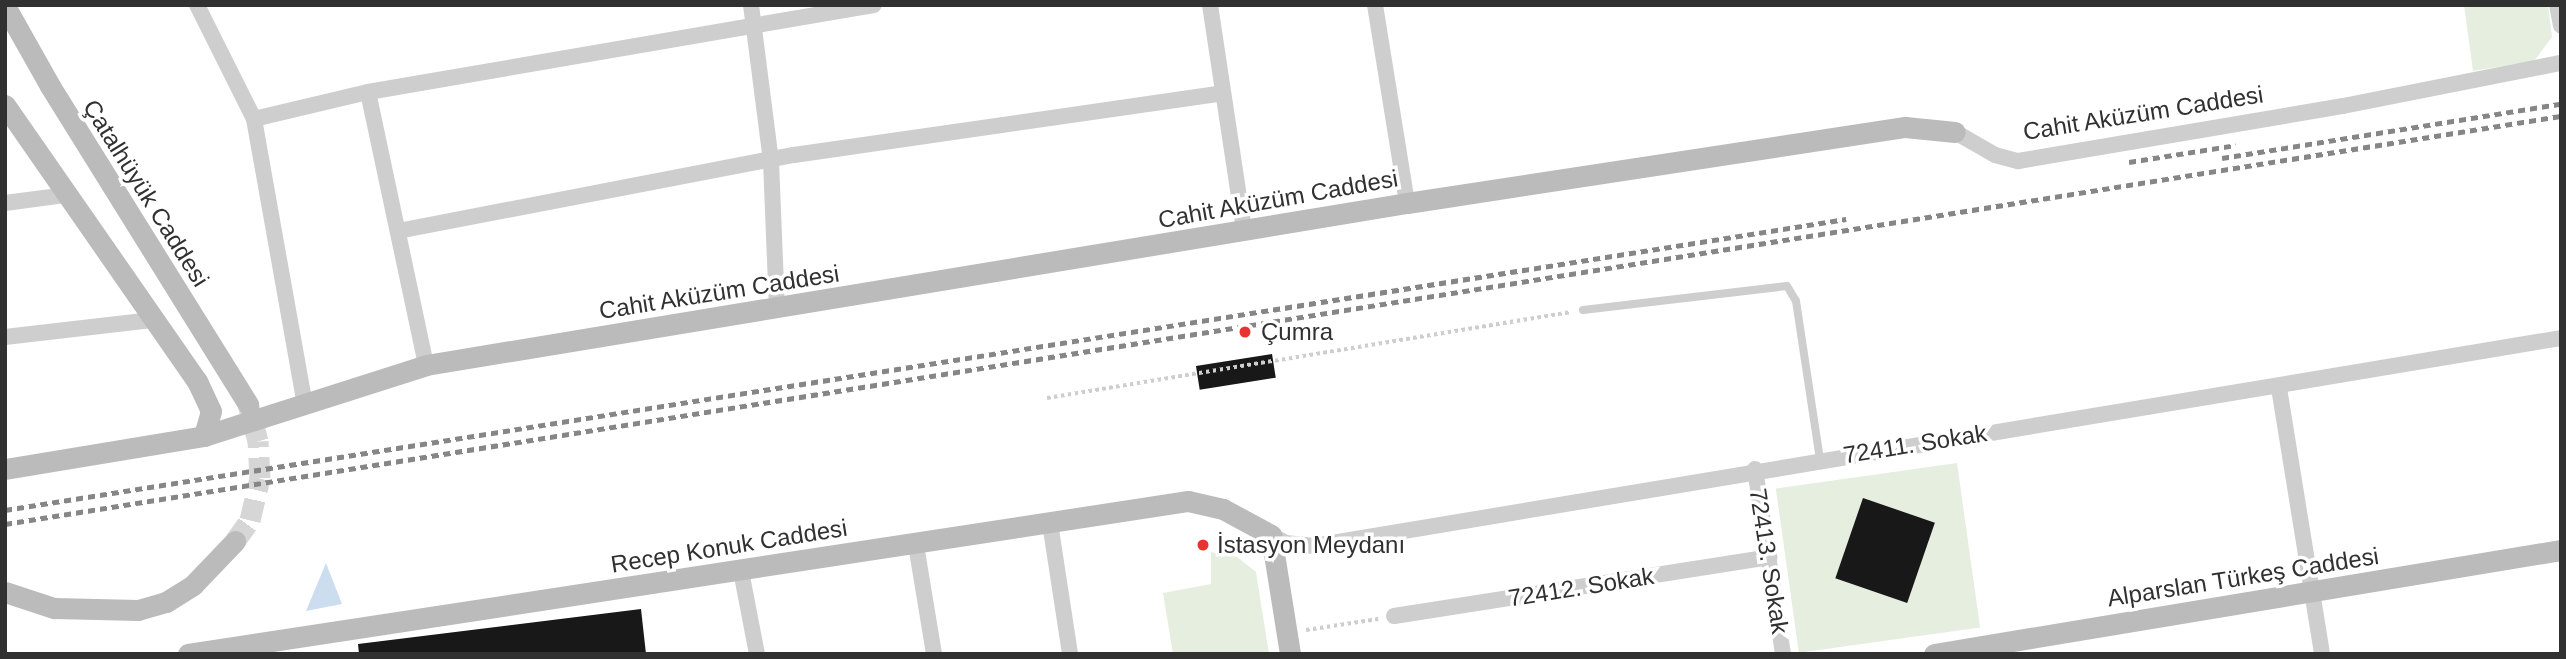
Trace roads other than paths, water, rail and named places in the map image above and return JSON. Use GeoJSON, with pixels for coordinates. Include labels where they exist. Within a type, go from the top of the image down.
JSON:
{"type":"FeatureCollection","features":[{"type":"Feature","properties":{"kind":"street"},"geometry":{"type":"LineString","coordinates":[[197,5],[254,119],[305,405]]}},
{"type":"Feature","properties":{"kind":"street"},"geometry":{"type":"LineString","coordinates":[[751,5],[771,161],[777,310]]}},
{"type":"Feature","properties":{"kind":"street"},"geometry":{"type":"LineString","coordinates":[[254,119],[368,92],[874,5]]}},
{"type":"Feature","properties":{"kind":"street"},"geometry":{"type":"LineString","coordinates":[[1210,5],[1244,231]]}},
{"type":"Feature","properties":{"kind":"street"},"geometry":{"type":"LineString","coordinates":[[1376,5],[1406,203]]}},
{"type":"Feature","properties":{"kind":"street"},"geometry":{"type":"LineString","coordinates":[[2557,5],[2561,26]]}},
{"type":"Feature","properties":{"kind":"street","name":"Çatalhüyük Caddesi"},"geometry":{"type":"LineString","coordinates":[[5,6],[50,86],[248,404]]}},
{"type":"Feature","properties":{"kind":"street","name":"Cahit Aküzüm Caddesi"},"geometry":{"type":"LineString","coordinates":[[5,469],[204,436],[426,365],[777,310],[1406,203],[1905,127],[1955,132],[1995,155],[2018,161],[2343,106],[2561,63]]}},
{"type":"Feature","properties":{"kind":"street"},"geometry":{"type":"LineString","coordinates":[[368,92],[426,365]]}},
{"type":"Feature","properties":{"kind":"street"},"geometry":{"type":"LineString","coordinates":[[398,231],[771,161],[1223,93]]}},
{"type":"Feature","properties":{"kind":"street"},"geometry":{"type":"LineString","coordinates":[[5,105],[152,320],[197,381],[211,411],[204,436]]}},
{"type":"Feature","properties":{"kind":"street"},"geometry":{"type":"LineString","coordinates":[[5,203],[66,195]]}},
{"type":"Feature","properties":{"kind":"street"},"geometry":{"type":"LineString","coordinates":[[5,337],[152,320]]}},
{"type":"Feature","properties":{"kind":"street","name":"72411. Sokak"},"geometry":{"type":"LineString","coordinates":[[1272,535],[1286,543],[1314,546],[1755,469],[2279,388],[2419,359],[2561,338]]}},
{"type":"Feature","properties":{"kind":"street"},"geometry":{"type":"LineString","coordinates":[[2279,388],[2322,654]]}},
{"type":"Feature","properties":{"kind":"street","name":"72413. Sokak"},"geometry":{"type":"LineString","coordinates":[[1755,469],[1783,654]]}},
{"type":"Feature","properties":{"kind":"street","name":"Recep Konuk Caddesi"},"geometry":{"type":"LineString","coordinates":[[188,654],[249,649],[1188,501],[1223,509],[1272,535]]}},
{"type":"Feature","properties":{"kind":"street"},"geometry":{"type":"LineString","coordinates":[[1050,523],[1070,654]]}},
{"type":"Feature","properties":{"kind":"street"},"geometry":{"type":"LineString","coordinates":[[1272,535],[1288,643]]}},
{"type":"Feature","properties":{"kind":"street"},"geometry":{"type":"LineString","coordinates":[[5,592],[54,608],[138,610],[166,603],[193,585],[235,541]]}},
{"type":"Feature","properties":{"kind":"street"},"geometry":{"type":"LineString","coordinates":[[916,545],[934,654]]}},
{"type":"Feature","properties":{"kind":"street","name":"Alparslan Türkeş Caddesi"},"geometry":{"type":"LineString","coordinates":[[1934,654],[2561,550]]}},
{"type":"Feature","properties":{"kind":"street","name":"72412. Sokak"},"geometry":{"type":"LineString","coordinates":[[1394,616],[1769,557]]}},
{"type":"Feature","properties":{"kind":"street"},"geometry":{"type":"LineString","coordinates":[[741,571],[757,654]]}},
{"type":"Feature","properties":{"kind":"lane"},"geometry":{"type":"LineString","coordinates":[[1583,310],[1787,286],[1796,301],[1821,459]]}},
{"type":"Feature","properties":{"kind":"water"},"geometry":{"type":"Polygon","coordinates":[[[326,563],[342,604],[306,611],[326,563]]]}},
{"type":"Feature","properties":{"kind":"tunnel"},"geometry":{"type":"LineString","coordinates":[[235,541],[250,520],[260,478],[258,441],[248,404]]}},
{"type":"Feature","properties":{"kind":"railway"},"geometry":{"type":"LineString","coordinates":[[2222,158],[2561,104]]}},
{"type":"Feature","properties":{"kind":"railway"},"geometry":{"type":"LineString","coordinates":[[5,524],[2561,116]]}},
{"type":"Feature","properties":{"kind":"railway"},"geometry":{"type":"LineString","coordinates":[[2129,162],[2236,145]]}},
{"type":"Feature","properties":{"kind":"railway"},"geometry":{"type":"LineString","coordinates":[[5,510],[1846,219]]}},
{"type":"Feature","properties":{"kind":"place","name":"Çumra"},"geometry":{"type":"Point","coordinates":[1245,332]}},
{"type":"Feature","properties":{"kind":"place","name":"İstasyon Meydanı"},"geometry":{"type":"Point","coordinates":[1203,545]}}]}
